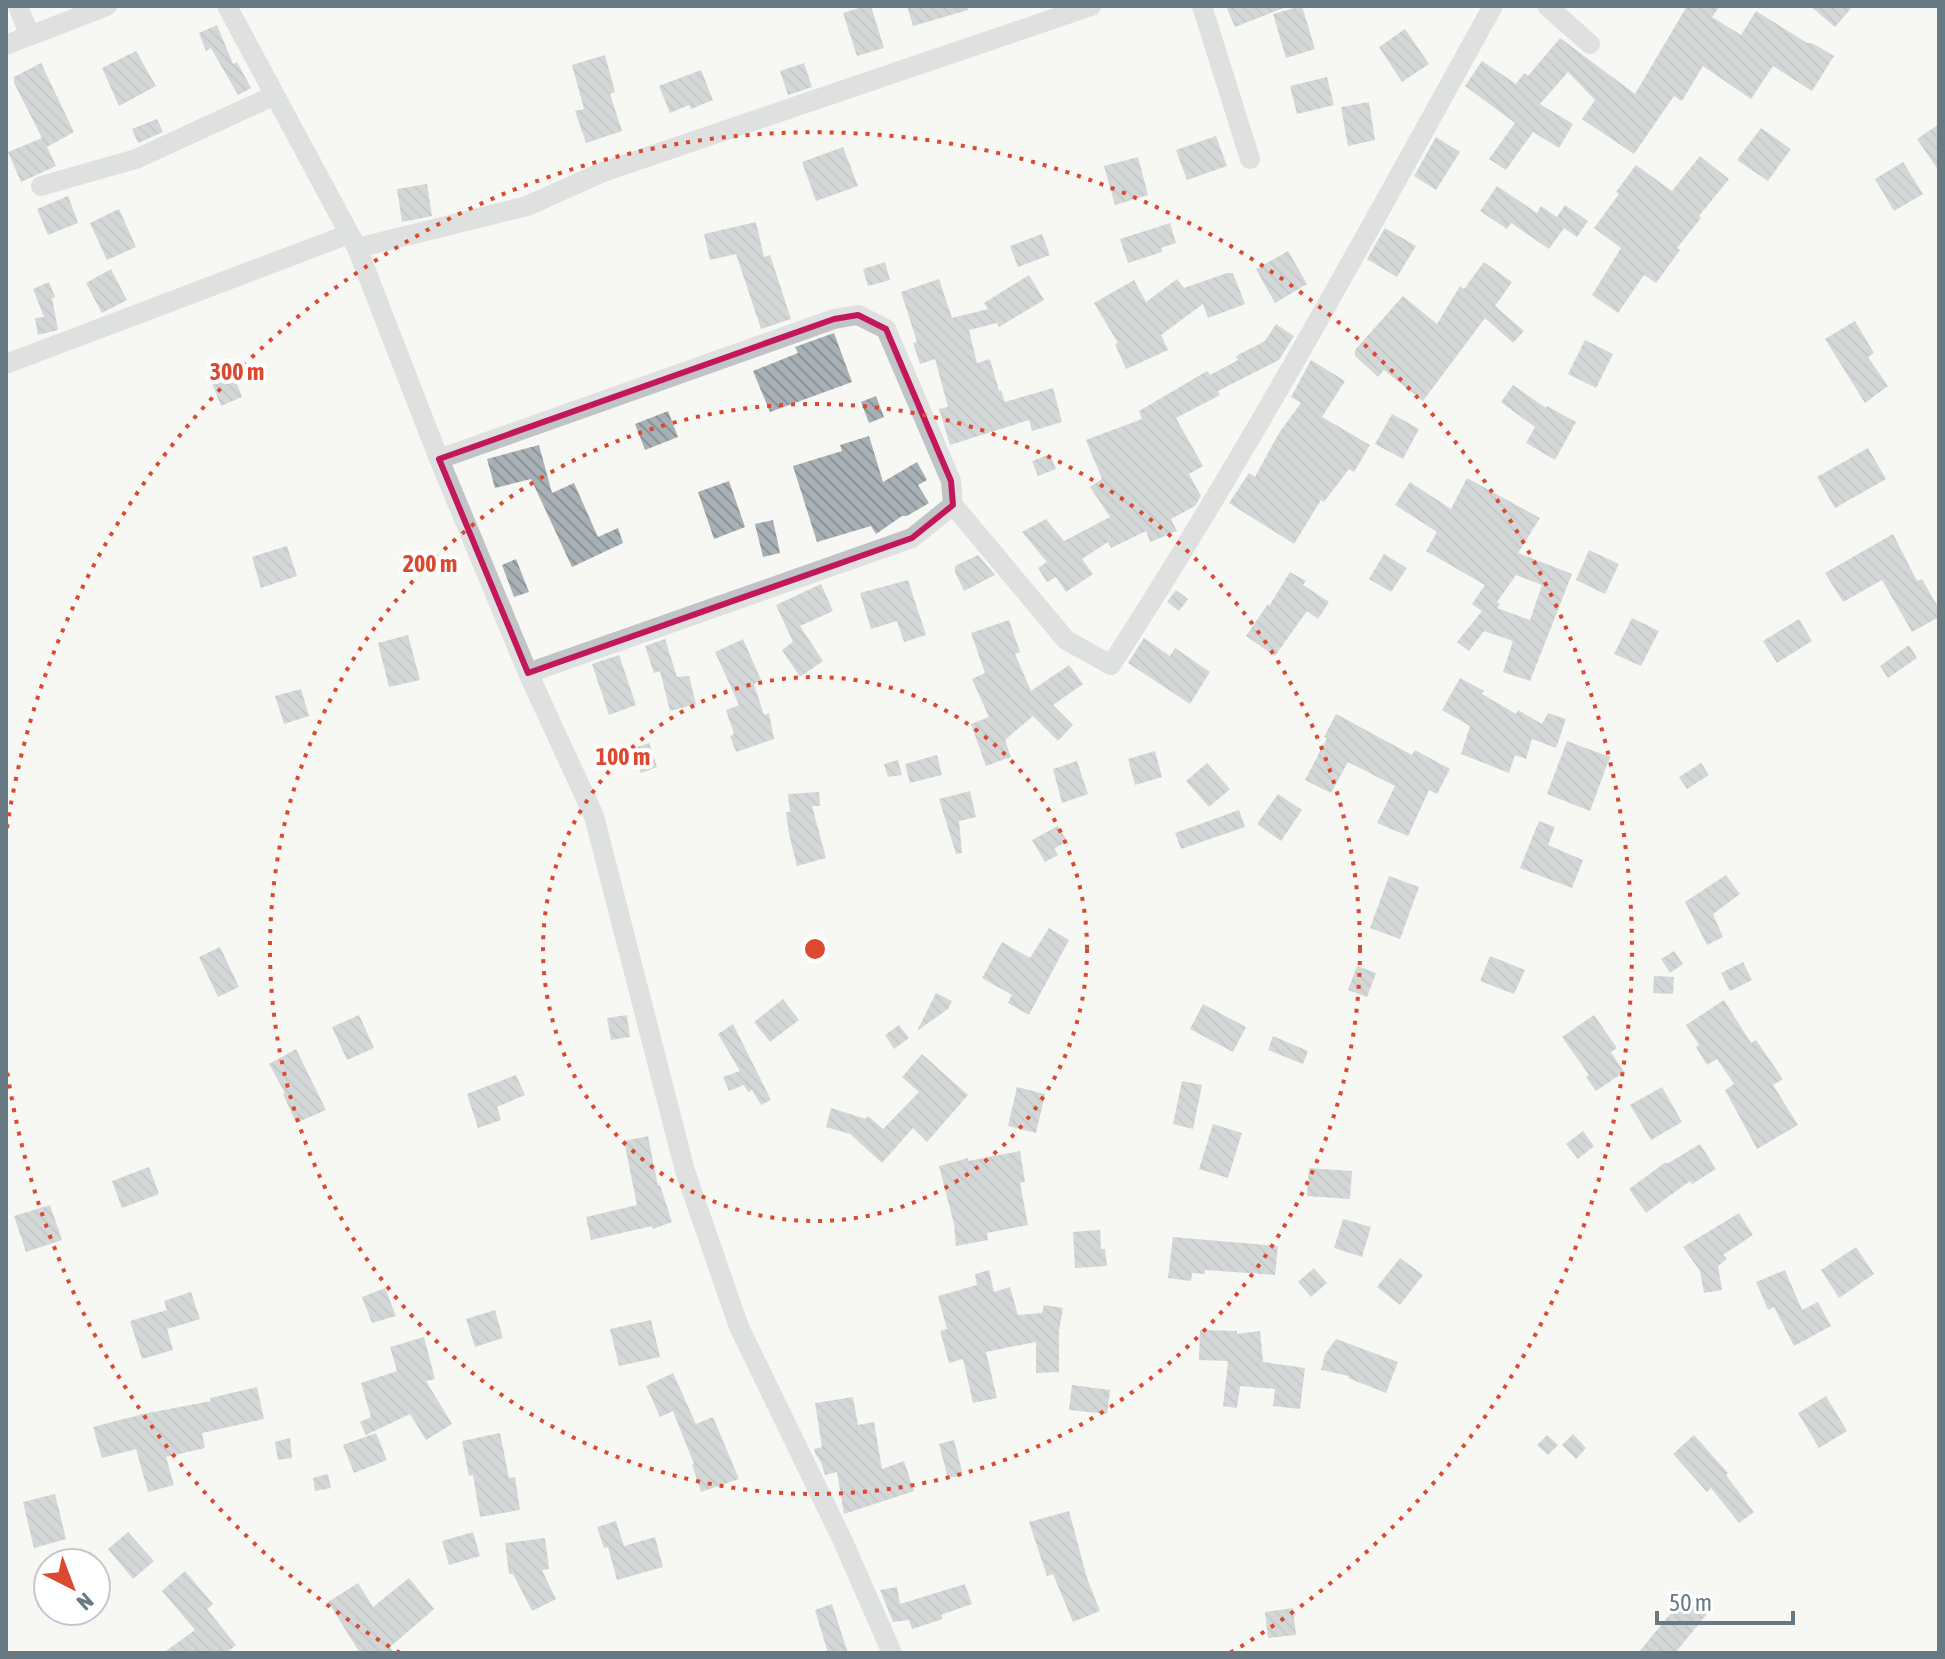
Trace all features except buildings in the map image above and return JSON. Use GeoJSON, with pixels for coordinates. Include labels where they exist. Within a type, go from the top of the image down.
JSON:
{"type":"FeatureCollection","features":[{"type":"Feature","properties":{"kind":"street"},"geometry":{"type":"LineString","coordinates":[[18,6],[30,36]]}},
{"type":"Feature","properties":{"kind":"street"},"geometry":{"type":"LineString","coordinates":[[6,45],[107,6]]}},
{"type":"Feature","properties":{"kind":"street"},"geometry":{"type":"LineString","coordinates":[[227,6],[353,241],[528,673],[594,816],[685,1171],[739,1327],[842,1539],[892,1653]]}},
{"type":"Feature","properties":{"kind":"street"},"geometry":{"type":"LineString","coordinates":[[6,364],[353,241],[527,206],[603,172],[1091,6]]}},
{"type":"Feature","properties":{"kind":"street"},"geometry":{"type":"LineString","coordinates":[[1202,6],[1250,159]]}},
{"type":"Feature","properties":{"kind":"street"},"geometry":{"type":"LineString","coordinates":[[439,459],[819,324],[858,315],[886,329],[951,481],[953,505],[1066,640],[1111,665],[1160,589],[1338,286],[1493,6]]}},
{"type":"Feature","properties":{"kind":"street"},"geometry":{"type":"LineString","coordinates":[[1547,6],[1590,44]]}},
{"type":"Feature","properties":{"kind":"street"},"geometry":{"type":"LineString","coordinates":[[41,186],[136,159],[273,96]]}},
{"type":"Feature","properties":{"kind":"street"},"geometry":{"type":"LineString","coordinates":[[528,673],[912,538],[953,505]]}},
{"type":"Feature","properties":{"kind":"highlighted area"},"geometry":{"type":"Polygon","coordinates":[[[858,315],[886,329],[951,481],[953,505],[912,538],[528,673],[439,459],[834,319],[858,315]]]}}]}
